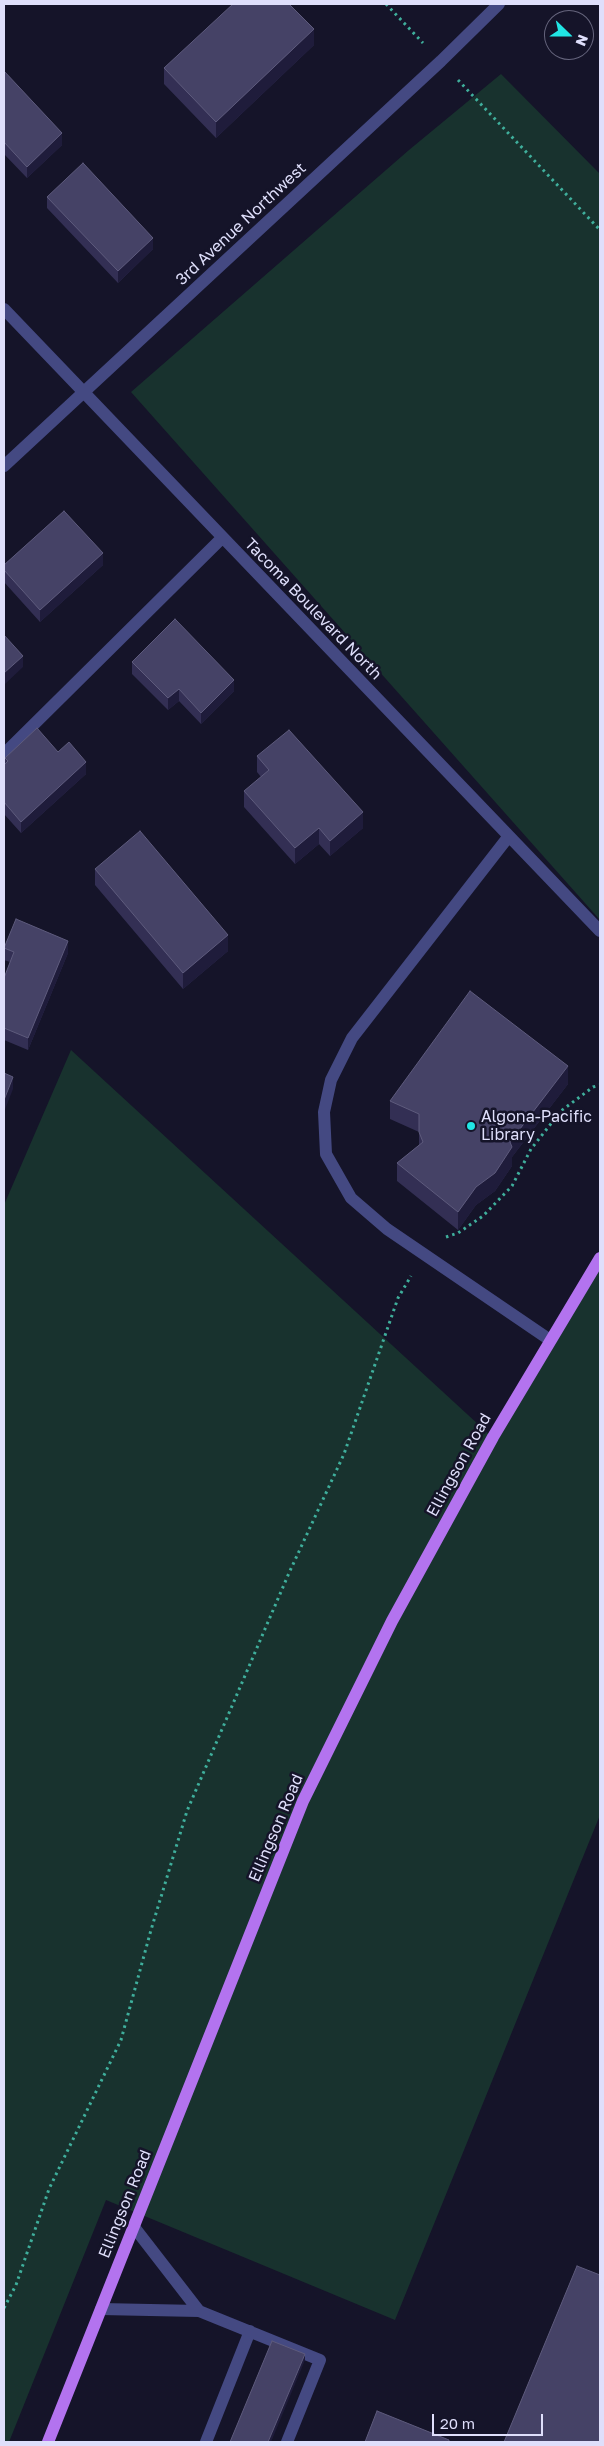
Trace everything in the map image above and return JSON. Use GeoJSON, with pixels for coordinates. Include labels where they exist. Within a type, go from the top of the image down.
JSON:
{"type":"FeatureCollection","features":[{"type":"Feature","properties":{"kind":"main road","name":"Ellingson Road"},"geometry":{"type":"LineString","coordinates":[[48,2442],[304,1801],[392,1621],[493,1437],[600,1258]]}},
{"type":"Feature","properties":{"kind":"street","name":"3rd Avenue Northwest"},"geometry":{"type":"LineString","coordinates":[[4,466],[441,61],[499,4]]}},
{"type":"Feature","properties":{"kind":"street","name":"Tacoma Boulevard North"},"geometry":{"type":"LineString","coordinates":[[4,309],[600,931]]}},
{"type":"Feature","properties":{"kind":"street"},"geometry":{"type":"LineString","coordinates":[[4,754],[222,538]]}},
{"type":"Feature","properties":{"kind":"street"},"geometry":{"type":"LineString","coordinates":[[509,836],[352,1038],[331,1080],[324,1112],[326,1154],[351,1198],[387,1228],[550,1340]]}},
{"type":"Feature","properties":{"kind":"street"},"geometry":{"type":"LineString","coordinates":[[134,2227],[199,2311]]}},
{"type":"Feature","properties":{"kind":"street"},"geometry":{"type":"LineString","coordinates":[[101,2309],[199,2311],[320,2360],[287,2442]]}},
{"type":"Feature","properties":{"kind":"street"},"geometry":{"type":"LineString","coordinates":[[206,2442],[250,2331]]}},
{"type":"Feature","properties":{"kind":"path"},"geometry":{"type":"LineString","coordinates":[[386,4],[424,45]]}},
{"type":"Feature","properties":{"kind":"path"},"geometry":{"type":"LineString","coordinates":[[455,77],[600,230]]}},
{"type":"Feature","properties":{"kind":"path"},"geometry":{"type":"LineString","coordinates":[[4,2308],[16,2285],[48,2189],[121,2040],[151,1930],[187,1811],[290,1573],[344,1454],[398,1298],[424,1254],[445,1237],[458,1233],[482,1216],[512,1186],[531,1149],[561,1111],[593,1087],[600,1085]]}},
{"type":"Feature","properties":{"kind":"green space"},"geometry":{"type":"Polygon","coordinates":[[[501,74],[600,174],[600,920],[131,392],[409,150],[501,74]]]}},
{"type":"Feature","properties":{"kind":"green space"},"geometry":{"type":"Polygon","coordinates":[[[71,1050],[492,1437],[600,1258],[600,1815],[395,2320],[106,2200],[9,2442],[4,2442],[4,1205],[71,1050]]]}},
{"type":"Feature","properties":{"kind":"building"},"geometry":{"type":"Polygon","coordinates":[[[233,4],[289,4],[314,29],[216,122],[164,68],[233,4]]]}},
{"type":"Feature","properties":{"kind":"building"},"geometry":{"type":"Polygon","coordinates":[[[4,71],[62,133],[27,167],[4,142],[4,71]]]}},
{"type":"Feature","properties":{"kind":"building"},"geometry":{"type":"Polygon","coordinates":[[[83,163],[153,238],[118,271],[47,197],[83,163]]]}},
{"type":"Feature","properties":{"kind":"building"},"geometry":{"type":"Polygon","coordinates":[[[64,511],[103,553],[40,610],[4,570],[4,565],[64,511]]]}},
{"type":"Feature","properties":{"kind":"building"},"geometry":{"type":"Polygon","coordinates":[[[175,619],[234,680],[201,713],[179,689],[168,698],[132,662],[175,619]]]}},
{"type":"Feature","properties":{"kind":"building"},"geometry":{"type":"Polygon","coordinates":[[[4,635],[23,656],[4,673],[4,635]]]}},
{"type":"Feature","properties":{"kind":"building"},"geometry":{"type":"Polygon","coordinates":[[[37,728],[58,752],[69,742],[86,762],[21,822],[4,802],[4,765],[8,761],[5,758],[37,728]]]}},
{"type":"Feature","properties":{"kind":"building"},"geometry":{"type":"Polygon","coordinates":[[[289,730],[363,812],[330,841],[319,828],[295,848],[244,791],[269,770],[257,756],[289,730]]]}},
{"type":"Feature","properties":{"kind":"building"},"geometry":{"type":"Polygon","coordinates":[[[140,831],[228,935],[183,973],[95,869],[140,831]]]}},
{"type":"Feature","properties":{"kind":"building"},"geometry":{"type":"Polygon","coordinates":[[[16,919],[68,941],[28,1038],[4,1028],[4,978],[14,952],[4,948],[16,919]]]}},
{"type":"Feature","properties":{"kind":"building","name":"Algona-Pacific Library"},"geometry":{"type":"Polygon","coordinates":[[[470,991],[568,1066],[510,1142],[512,1147],[495,1173],[476,1187],[458,1212],[397,1163],[423,1142],[419,1132],[419,1114],[390,1101],[470,991]]]}},
{"type":"Feature","properties":{"kind":"building"},"geometry":{"type":"Polygon","coordinates":[[[4,1073],[13,1077],[4,1100],[4,1073]]]}},
{"type":"Feature","properties":{"kind":"building"},"geometry":{"type":"Polygon","coordinates":[[[577,2266],[600,2275],[600,2442],[504,2442],[577,2266]]]}},
{"type":"Feature","properties":{"kind":"building"},"geometry":{"type":"Polygon","coordinates":[[[272,2341],[305,2354],[268,2442],[230,2442],[272,2341]]]}},
{"type":"Feature","properties":{"kind":"building"},"geometry":{"type":"Polygon","coordinates":[[[377,2411],[449,2440],[449,2442],[365,2442],[377,2411]]]}},
{"type":"Feature","properties":{"kind":"place","name":"Algona-Pacific Library"},"geometry":{"type":"Point","coordinates":[471,1126]}}]}
